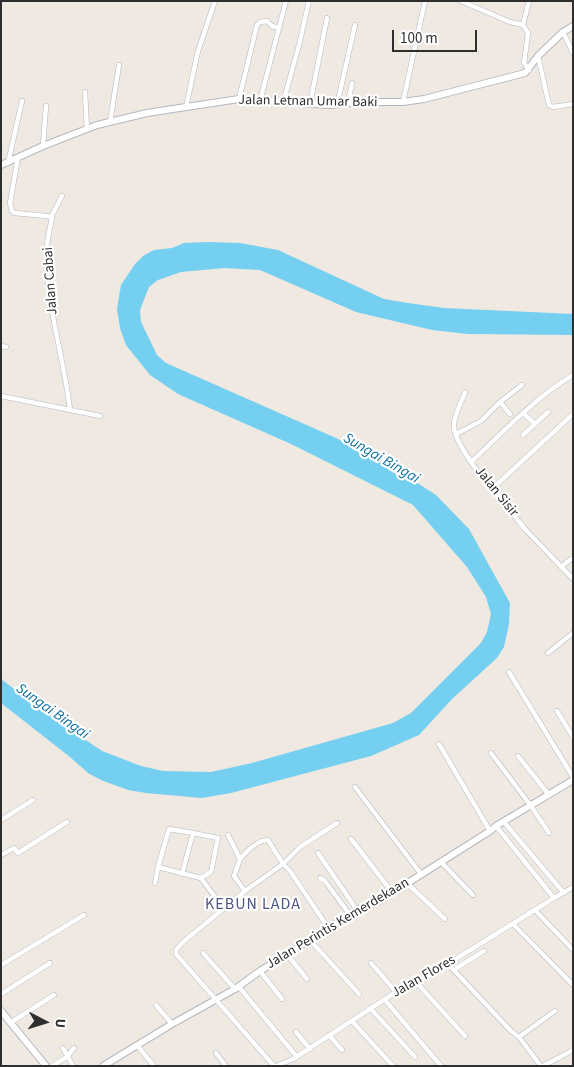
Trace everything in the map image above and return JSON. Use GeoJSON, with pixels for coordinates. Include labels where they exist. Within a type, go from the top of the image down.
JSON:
{"type":"FeatureCollection","features":[{"type":"Feature","properties":{"kind":"street"},"geometry":{"type":"LineString","coordinates":[[186,107],[198,52],[215,1]]}},
{"type":"Feature","properties":{"kind":"street"},"geometry":{"type":"LineString","coordinates":[[260,101],[286,1]]}},
{"type":"Feature","properties":{"kind":"street"},"geometry":{"type":"LineString","coordinates":[[283,103],[300,45],[309,1]]}},
{"type":"Feature","properties":{"kind":"street"},"geometry":{"type":"LineString","coordinates":[[403,102],[425,1]]}},
{"type":"Feature","properties":{"kind":"street"},"geometry":{"type":"LineString","coordinates":[[461,1],[510,22],[523,25],[528,33],[524,63],[529,70],[538,56],[563,32],[573,26]]}},
{"type":"Feature","properties":{"kind":"street"},"geometry":{"type":"LineString","coordinates":[[523,25],[529,1]]}},
{"type":"Feature","properties":{"kind":"street"},"geometry":{"type":"LineString","coordinates":[[310,104],[328,18]]}},
{"type":"Feature","properties":{"kind":"street"},"geometry":{"type":"LineString","coordinates":[[239,99],[257,25],[260,22],[267,21],[270,26],[279,28]]}},
{"type":"Feature","properties":{"kind":"street"},"geometry":{"type":"LineString","coordinates":[[337,104],[355,25]]}},
{"type":"Feature","properties":{"kind":"street"},"geometry":{"type":"LineString","coordinates":[[563,32],[573,53]]}},
{"type":"Feature","properties":{"kind":"street"},"geometry":{"type":"LineString","coordinates":[[538,56],[549,105],[553,107],[573,104]]}},
{"type":"Feature","properties":{"kind":"street"},"geometry":{"type":"LineString","coordinates":[[110,122],[119,65]]}},
{"type":"Feature","properties":{"kind":"street","name":"Jalan Letnan Umar Baki"},"geometry":{"type":"LineString","coordinates":[[4,164],[87,129],[110,122],[186,107],[239,99],[310,104],[403,102],[463,90],[525,73],[529,70]]}},
{"type":"Feature","properties":{"kind":"street"},"geometry":{"type":"LineString","coordinates":[[348,103],[352,84]]}},
{"type":"Feature","properties":{"kind":"street"},"geometry":{"type":"LineString","coordinates":[[85,92],[87,129]]}},
{"type":"Feature","properties":{"kind":"street"},"geometry":{"type":"LineString","coordinates":[[4,164],[22,101]]}},
{"type":"Feature","properties":{"kind":"street"},"geometry":{"type":"LineString","coordinates":[[43,146],[46,106]]}},
{"type":"Feature","properties":{"kind":"street"},"geometry":{"type":"LineString","coordinates":[[18,157],[10,203],[12,211],[14,213],[51,217]]}},
{"type":"Feature","properties":{"kind":"street","name":"Jalan Cabai"},"geometry":{"type":"LineString","coordinates":[[62,196],[51,217],[47,244],[48,278],[52,312],[70,410]]}},
{"type":"Feature","properties":{"kind":"street"},"geometry":{"type":"LineString","coordinates":[[472,461],[523,412],[554,386],[573,375]]}},
{"type":"Feature","properties":{"kind":"street"},"geometry":{"type":"LineString","coordinates":[[465,392],[454,421],[456,434],[481,421],[500,402],[522,385]]}},
{"type":"Feature","properties":{"kind":"street"},"geometry":{"type":"LineString","coordinates":[[1,396],[100,416]]}},
{"type":"Feature","properties":{"kind":"street"},"geometry":{"type":"LineString","coordinates":[[500,402],[510,414]]}},
{"type":"Feature","properties":{"kind":"street"},"geometry":{"type":"LineString","coordinates":[[523,412],[534,423]]}},
{"type":"Feature","properties":{"kind":"street"},"geometry":{"type":"LineString","coordinates":[[523,435],[548,412]]}},
{"type":"Feature","properties":{"kind":"street"},"geometry":{"type":"LineString","coordinates":[[493,488],[573,414]]}},
{"type":"Feature","properties":{"kind":"street","name":"Jalan Sisir"},"geometry":{"type":"LineString","coordinates":[[456,434],[465,453],[490,488],[493,488],[524,528],[573,580]]}},
{"type":"Feature","properties":{"kind":"street"},"geometry":{"type":"LineString","coordinates":[[561,567],[571,559]]}},
{"type":"Feature","properties":{"kind":"street"},"geometry":{"type":"LineString","coordinates":[[548,653],[573,633]]}},
{"type":"Feature","properties":{"kind":"street"},"geometry":{"type":"LineString","coordinates":[[509,672],[573,779]]}},
{"type":"Feature","properties":{"kind":"street"},"geometry":{"type":"LineString","coordinates":[[557,711],[573,737]]}},
{"type":"Feature","properties":{"kind":"street"},"geometry":{"type":"LineString","coordinates":[[439,744],[493,829],[554,898]]}},
{"type":"Feature","properties":{"kind":"street"},"geometry":{"type":"LineString","coordinates":[[491,753],[549,833]]}},
{"type":"Feature","properties":{"kind":"street"},"geometry":{"type":"LineString","coordinates":[[518,756],[549,795]]}},
{"type":"Feature","properties":{"kind":"street","name":"Jalan Perintis Kemerdekaan"},"geometry":{"type":"LineString","coordinates":[[103,1066],[172,1024],[216,1001],[260,970],[357,910],[376,903],[573,779]]}},
{"type":"Feature","properties":{"kind":"street"},"geometry":{"type":"LineString","coordinates":[[355,787],[421,874]]}},
{"type":"Feature","properties":{"kind":"street"},"geometry":{"type":"LineString","coordinates":[[1,820],[33,800]]}},
{"type":"Feature","properties":{"kind":"street"},"geometry":{"type":"LineString","coordinates":[[1,855],[14,848],[18,853],[67,822]]}},
{"type":"Feature","properties":{"kind":"street"},"geometry":{"type":"LineString","coordinates":[[504,822],[563,892]]}},
{"type":"Feature","properties":{"kind":"street"},"geometry":{"type":"LineString","coordinates":[[275,1066],[216,1001],[176,954],[176,950],[245,891],[283,864],[300,847],[337,823]]}},
{"type":"Feature","properties":{"kind":"street"},"geometry":{"type":"LineString","coordinates":[[155,883],[169,829],[218,838],[211,872],[201,878]]}},
{"type":"Feature","properties":{"kind":"street"},"geometry":{"type":"LineString","coordinates":[[182,874],[193,833]]}},
{"type":"Feature","properties":{"kind":"street"},"geometry":{"type":"LineString","coordinates":[[228,835],[240,858]]}},
{"type":"Feature","properties":{"kind":"street"},"geometry":{"type":"LineString","coordinates":[[351,839],[392,892]]}},
{"type":"Feature","properties":{"kind":"street"},"geometry":{"type":"LineString","coordinates":[[245,891],[234,876],[234,871],[240,858],[251,847],[268,840],[329,929]]}},
{"type":"Feature","properties":{"kind":"street"},"geometry":{"type":"LineString","coordinates":[[318,853],[357,910]]}},
{"type":"Feature","properties":{"kind":"street"},"geometry":{"type":"LineString","coordinates":[[441,862],[473,896]]}},
{"type":"Feature","properties":{"kind":"street"},"geometry":{"type":"LineString","coordinates":[[158,867],[201,878],[224,909]]}},
{"type":"Feature","properties":{"kind":"street"},"geometry":{"type":"LineString","coordinates":[[320,878],[350,915]]}},
{"type":"Feature","properties":{"kind":"street"},"geometry":{"type":"LineString","coordinates":[[407,883],[445,919]]}},
{"type":"Feature","properties":{"kind":"street","name":"Jalan Flores"},"geometry":{"type":"LineString","coordinates":[[275,1066],[297,1056],[396,992],[417,983],[563,892],[573,888]]}},
{"type":"Feature","properties":{"kind":"street"},"geometry":{"type":"LineString","coordinates":[[535,910],[573,950]]}},
{"type":"Feature","properties":{"kind":"street"},"geometry":{"type":"LineString","coordinates":[[1,965],[84,915]]}},
{"type":"Feature","properties":{"kind":"street"},"geometry":{"type":"LineString","coordinates":[[513,924],[573,985]]}},
{"type":"Feature","properties":{"kind":"street"},"geometry":{"type":"LineString","coordinates":[[310,940],[359,994]]}},
{"type":"Feature","properties":{"kind":"street"},"geometry":{"type":"LineString","coordinates":[[455,969],[484,951]]}},
{"type":"Feature","properties":{"kind":"street"},"geometry":{"type":"LineString","coordinates":[[203,952],[297,1056]]}},
{"type":"Feature","properties":{"kind":"street"},"geometry":{"type":"LineString","coordinates":[[287,954],[307,979]]}},
{"type":"Feature","properties":{"kind":"street"},"geometry":{"type":"LineString","coordinates":[[1,994],[50,963]]}},
{"type":"Feature","properties":{"kind":"street"},"geometry":{"type":"LineString","coordinates":[[371,963],[396,992]]}},
{"type":"Feature","properties":{"kind":"street"},"geometry":{"type":"LineString","coordinates":[[448,964],[455,969],[510,1031],[519,1038],[542,1066],[573,1050]]}},
{"type":"Feature","properties":{"kind":"street"},"geometry":{"type":"LineString","coordinates":[[260,970],[282,999]]}},
{"type":"Feature","properties":{"kind":"street"},"geometry":{"type":"LineString","coordinates":[[417,983],[465,1036]]}},
{"type":"Feature","properties":{"kind":"street"},"geometry":{"type":"LineString","coordinates":[[10,1023],[54,995]]}},
{"type":"Feature","properties":{"kind":"street"},"geometry":{"type":"LineString","coordinates":[[385,1000],[441,1066]]}},
{"type":"Feature","properties":{"kind":"street"},"geometry":{"type":"LineString","coordinates":[[156,1005],[172,1024]]}},
{"type":"Feature","properties":{"kind":"street"},"geometry":{"type":"LineString","coordinates":[[371,1009],[415,1057]]}},
{"type":"Feature","properties":{"kind":"street"},"geometry":{"type":"LineString","coordinates":[[1,1011],[46,1066]]}},
{"type":"Feature","properties":{"kind":"street"},"geometry":{"type":"LineString","coordinates":[[519,1038],[556,1011]]}},
{"type":"Feature","properties":{"kind":"street"},"geometry":{"type":"LineString","coordinates":[[352,1020],[393,1066]]}},
{"type":"Feature","properties":{"kind":"street"},"geometry":{"type":"LineString","coordinates":[[296,1032],[310,1048]]}},
{"type":"Feature","properties":{"kind":"street"},"geometry":{"type":"LineString","coordinates":[[329,1035],[342,1050]]}},
{"type":"Feature","properties":{"kind":"street"},"geometry":{"type":"LineString","coordinates":[[137,1045],[154,1066]]}},
{"type":"Feature","properties":{"kind":"street"},"geometry":{"type":"LineString","coordinates":[[63,1048],[73,1066]]}},
{"type":"Feature","properties":{"kind":"street"},"geometry":{"type":"LineString","coordinates":[[52,1066],[67,1057],[74,1048]]}},
{"type":"Feature","properties":{"kind":"street"},"geometry":{"type":"LineString","coordinates":[[216,1053],[226,1066]]}},
{"type":"Feature","properties":{"kind":"water"},"geometry":{"type":"Polygon","coordinates":[[[184,243],[240,243],[278,250],[384,299],[444,308],[573,314],[573,335],[468,334],[432,330],[356,312],[260,270],[224,268],[181,272],[158,280],[149,287],[140,310],[141,322],[157,355],[166,363],[336,438],[402,473],[436,495],[469,529],[510,603],[509,624],[504,647],[497,658],[452,699],[419,735],[371,756],[231,793],[202,798],[128,790],[88,773],[1,703],[1,679],[50,716],[102,751],[141,766],[163,771],[211,772],[252,763],[393,723],[411,713],[481,643],[487,632],[491,614],[486,597],[467,567],[413,505],[291,444],[178,394],[150,375],[126,345],[120,328],[117,309],[121,285],[135,264],[143,256],[154,250],[172,248],[184,243]]]}},
{"type":"Feature","properties":{"kind":"district","name":"KEBUN LADA"},"geometry":{"type":"Point","coordinates":[253,905]}},
{"type":"Feature","properties":{"kind":"water label","name":"Sungai Bingai"},"geometry":{"type":"Point","coordinates":[381,459]}},
{"type":"Feature","properties":{"kind":"water label","name":"Sungai Bingai"},"geometry":{"type":"Point","coordinates":[52,712]}}]}
